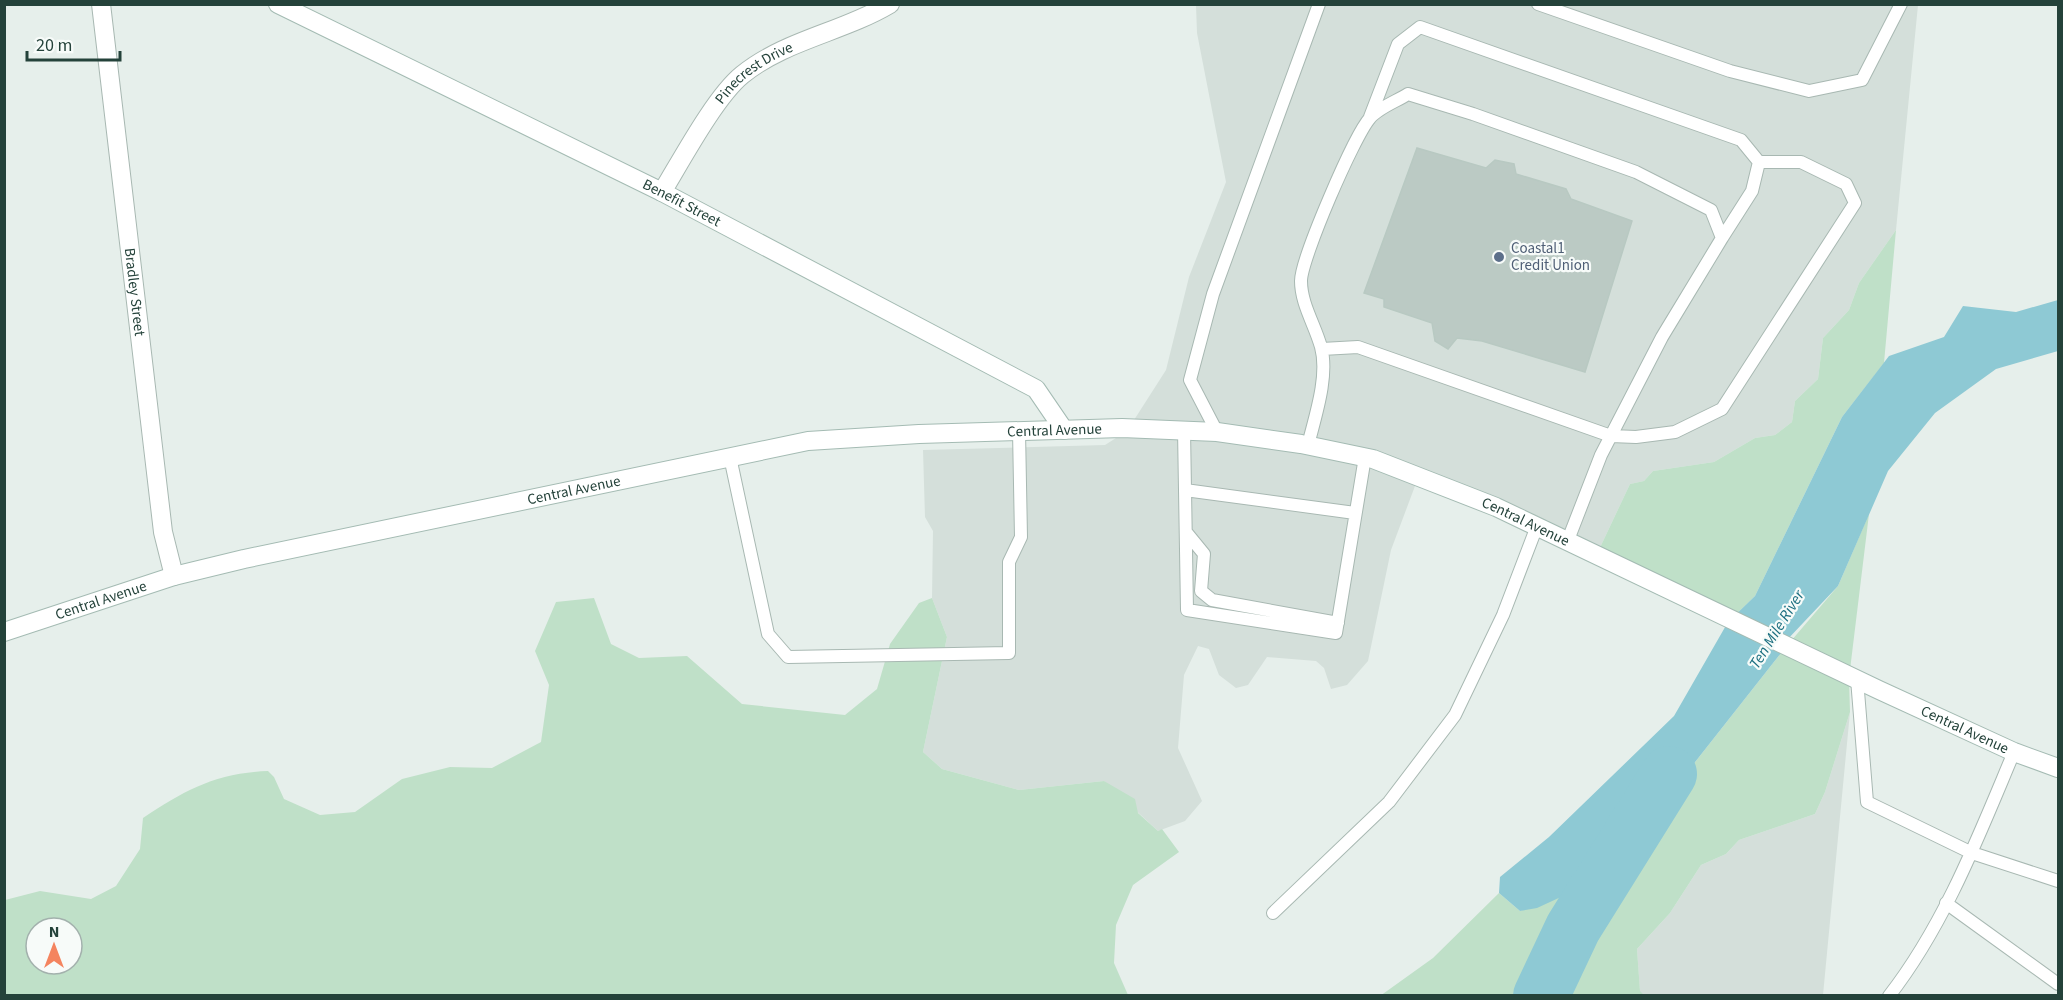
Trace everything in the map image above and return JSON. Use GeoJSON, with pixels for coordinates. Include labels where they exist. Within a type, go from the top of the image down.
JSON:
{"type":"FeatureCollection","features":[{"type":"Feature","properties":{"kind":"main road","name":"Bradley Street"},"geometry":{"type":"LineString","coordinates":[[101,4],[161,521],[174,576]]}},
{"type":"Feature","properties":{"kind":"main road","name":"Benefit Street"},"geometry":{"type":"LineString","coordinates":[[278,4],[662,192],[1036,389],[1064,430]]}},
{"type":"Feature","properties":{"kind":"main road","name":"Pinecrest Drive"},"geometry":{"type":"LineString","coordinates":[[662,192],[711,114],[740,76],[782,50],[890,4]]}},
{"type":"Feature","properties":{"kind":"main road","name":"Central Avenue"},"geometry":{"type":"LineString","coordinates":[[4,632],[174,576],[306,544],[808,441],[1064,430],[1217,432],[1308,445],[1365,457],[1496,507],[2014,752],[2058,768]]}},
{"type":"Feature","properties":{"kind":"lane"},"geometry":{"type":"LineString","coordinates":[[1217,432],[1190,380],[1213,294],[1319,4]]}},
{"type":"Feature","properties":{"kind":"lane"},"geometry":{"type":"LineString","coordinates":[[1538,4],[1730,71],[1809,91],[1862,80],[1901,4]]}},
{"type":"Feature","properties":{"kind":"lane"},"geometry":{"type":"LineString","coordinates":[[1308,445],[1321,392],[1322,349],[1305,305],[1301,281],[1314,239],[1346,161],[1370,117],[1398,44],[1420,27],[1741,140],[1759,162]]}},
{"type":"Feature","properties":{"kind":"lane"},"geometry":{"type":"LineString","coordinates":[[1370,117],[1408,94],[1473,114],[1636,172],[1711,210],[1722,238]]}},
{"type":"Feature","properties":{"kind":"lane"},"geometry":{"type":"LineString","coordinates":[[1568,540],[1611,436],[1662,337],[1752,191],[1759,162]]}},
{"type":"Feature","properties":{"kind":"lane"},"geometry":{"type":"LineString","coordinates":[[1322,349],[1358,347],[1611,436],[1635,437],[1675,432],[1722,409],[1854,203],[1846,184],[1801,162],[1759,162]]}},
{"type":"Feature","properties":{"kind":"lane"},"geometry":{"type":"LineString","coordinates":[[1184,430],[1187,610],[1336,633],[1365,457]]}},
{"type":"Feature","properties":{"kind":"lane"},"geometry":{"type":"LineString","coordinates":[[730,457],[768,634],[788,657],[1009,653],[1009,562],[1021,537],[1019,431]]}},
{"type":"Feature","properties":{"kind":"lane"},"geometry":{"type":"LineString","coordinates":[[1185,490],[1355,513]]}},
{"type":"Feature","properties":{"kind":"lane"},"geometry":{"type":"LineString","coordinates":[[1273,913],[1389,802],[1455,715],[1503,615],[1537,526]]}},
{"type":"Feature","properties":{"kind":"lane"},"geometry":{"type":"LineString","coordinates":[[1186,532],[1204,555],[1201,591],[1212,600],[1338,622]]}},
{"type":"Feature","properties":{"kind":"lane"},"geometry":{"type":"LineString","coordinates":[[1857,679],[1867,802],[1972,853],[2058,881]]}},
{"type":"Feature","properties":{"kind":"lane"},"geometry":{"type":"LineString","coordinates":[[1889,996],[1914,964],[1972,853],[2014,752]]}},
{"type":"Feature","properties":{"kind":"lane"},"geometry":{"type":"LineString","coordinates":[[1946,903],[2058,984]]}},
{"type":"Feature","properties":{"kind":"shaded area"},"geometry":{"type":"Polygon","coordinates":[[[1196,5],[1918,5],[1896,230],[1859,283],[1849,310],[1823,338],[1818,379],[1795,401],[1792,422],[1775,435],[1755,438],[1714,462],[1653,471],[1644,481],[1630,484],[1596,556],[1423,486],[1415,486],[1391,550],[1368,661],[1347,685],[1331,689],[1324,668],[1316,661],[1267,657],[1248,685],[1236,688],[1219,675],[1209,649],[1198,646],[1184,675],[1178,748],[1202,801],[1185,821],[1158,831],[1104,781],[1019,790],[942,769],[923,752],[947,637],[932,598],[933,531],[925,517],[923,450],[1105,445],[1127,431],[1166,370],[1189,277],[1226,182],[1197,33],[1196,5]]]}},
{"type":"Feature","properties":{"kind":"shaded area"},"geometry":{"type":"Polygon","coordinates":[[[1850,712],[1823,995],[1644,995],[1640,992],[1637,949],[1670,913],[1701,865],[1726,854],[1739,840],[1815,814],[1825,792],[1850,712]]]}},
{"type":"Feature","properties":{"kind":"green space"},"geometry":{"type":"Polygon","coordinates":[[[1896,230],[1884,363],[1842,417],[1755,596],[1728,622],[1596,556],[1630,484],[1644,481],[1653,471],[1714,462],[1755,438],[1775,435],[1792,422],[1795,401],[1818,379],[1823,338],[1849,310],[1859,283],[1896,230]]]}},
{"type":"Feature","properties":{"kind":"green space"},"geometry":{"type":"Polygon","coordinates":[[[1869,514],[1849,678],[1850,712],[1825,792],[1815,814],[1739,840],[1726,854],[1701,865],[1670,913],[1637,949],[1640,991],[1644,995],[1380,996],[1433,958],[1499,893],[1520,911],[1576,890],[1662,804],[1785,648],[1838,586],[1869,514]]]}},
{"type":"Feature","properties":{"kind":"green space"},"geometry":{"type":"Polygon","coordinates":[[[594,598],[611,644],[639,658],[687,656],[742,704],[845,715],[877,689],[890,644],[919,603],[932,598],[947,637],[923,752],[942,769],[1019,790],[1104,781],[1135,799],[1138,813],[1158,831],[1162,829],[1179,852],[1133,885],[1116,925],[1114,963],[1128,995],[5,996],[5,900],[40,891],[91,899],[116,886],[140,849],[143,818],[187,791],[217,779],[249,772],[268,771],[274,777],[284,799],[320,815],[355,812],[402,779],[450,767],[492,768],[541,742],[549,685],[535,651],[556,602],[594,598]]]}},
{"type":"Feature","properties":{"kind":"water"},"geometry":{"type":"Polygon","coordinates":[[[2058,300],[2058,351],[1996,369],[1935,413],[1888,471],[1838,586],[1786,641],[1785,648],[1662,804],[1602,867],[1576,890],[1537,908],[1520,911],[1499,893],[1500,877],[1549,837],[1674,716],[1728,622],[1755,596],[1842,417],[1889,356],[1944,337],[1963,306],[2016,312],[2058,300]]]}},
{"type":"Feature","properties":{"kind":"building","name":"Coastal1 Credit Union"},"geometry":{"type":"Polygon","coordinates":[[[1417,148],[1486,168],[1495,160],[1514,164],[1516,174],[1566,189],[1571,199],[1632,221],[1585,372],[1482,341],[1457,338],[1448,349],[1435,341],[1432,323],[1384,307],[1384,299],[1364,293],[1417,148]]]}},
{"type":"Feature","properties":{"kind":"waterway","name":"Ten Mile River"},"geometry":{"type":"LineString","coordinates":[[1541,996],[1573,928],[1669,774]]}},
{"type":"Feature","properties":{"kind":"place","name":"Coastal1 Credit Union"},"geometry":{"type":"Point","coordinates":[1499,257]}}]}
